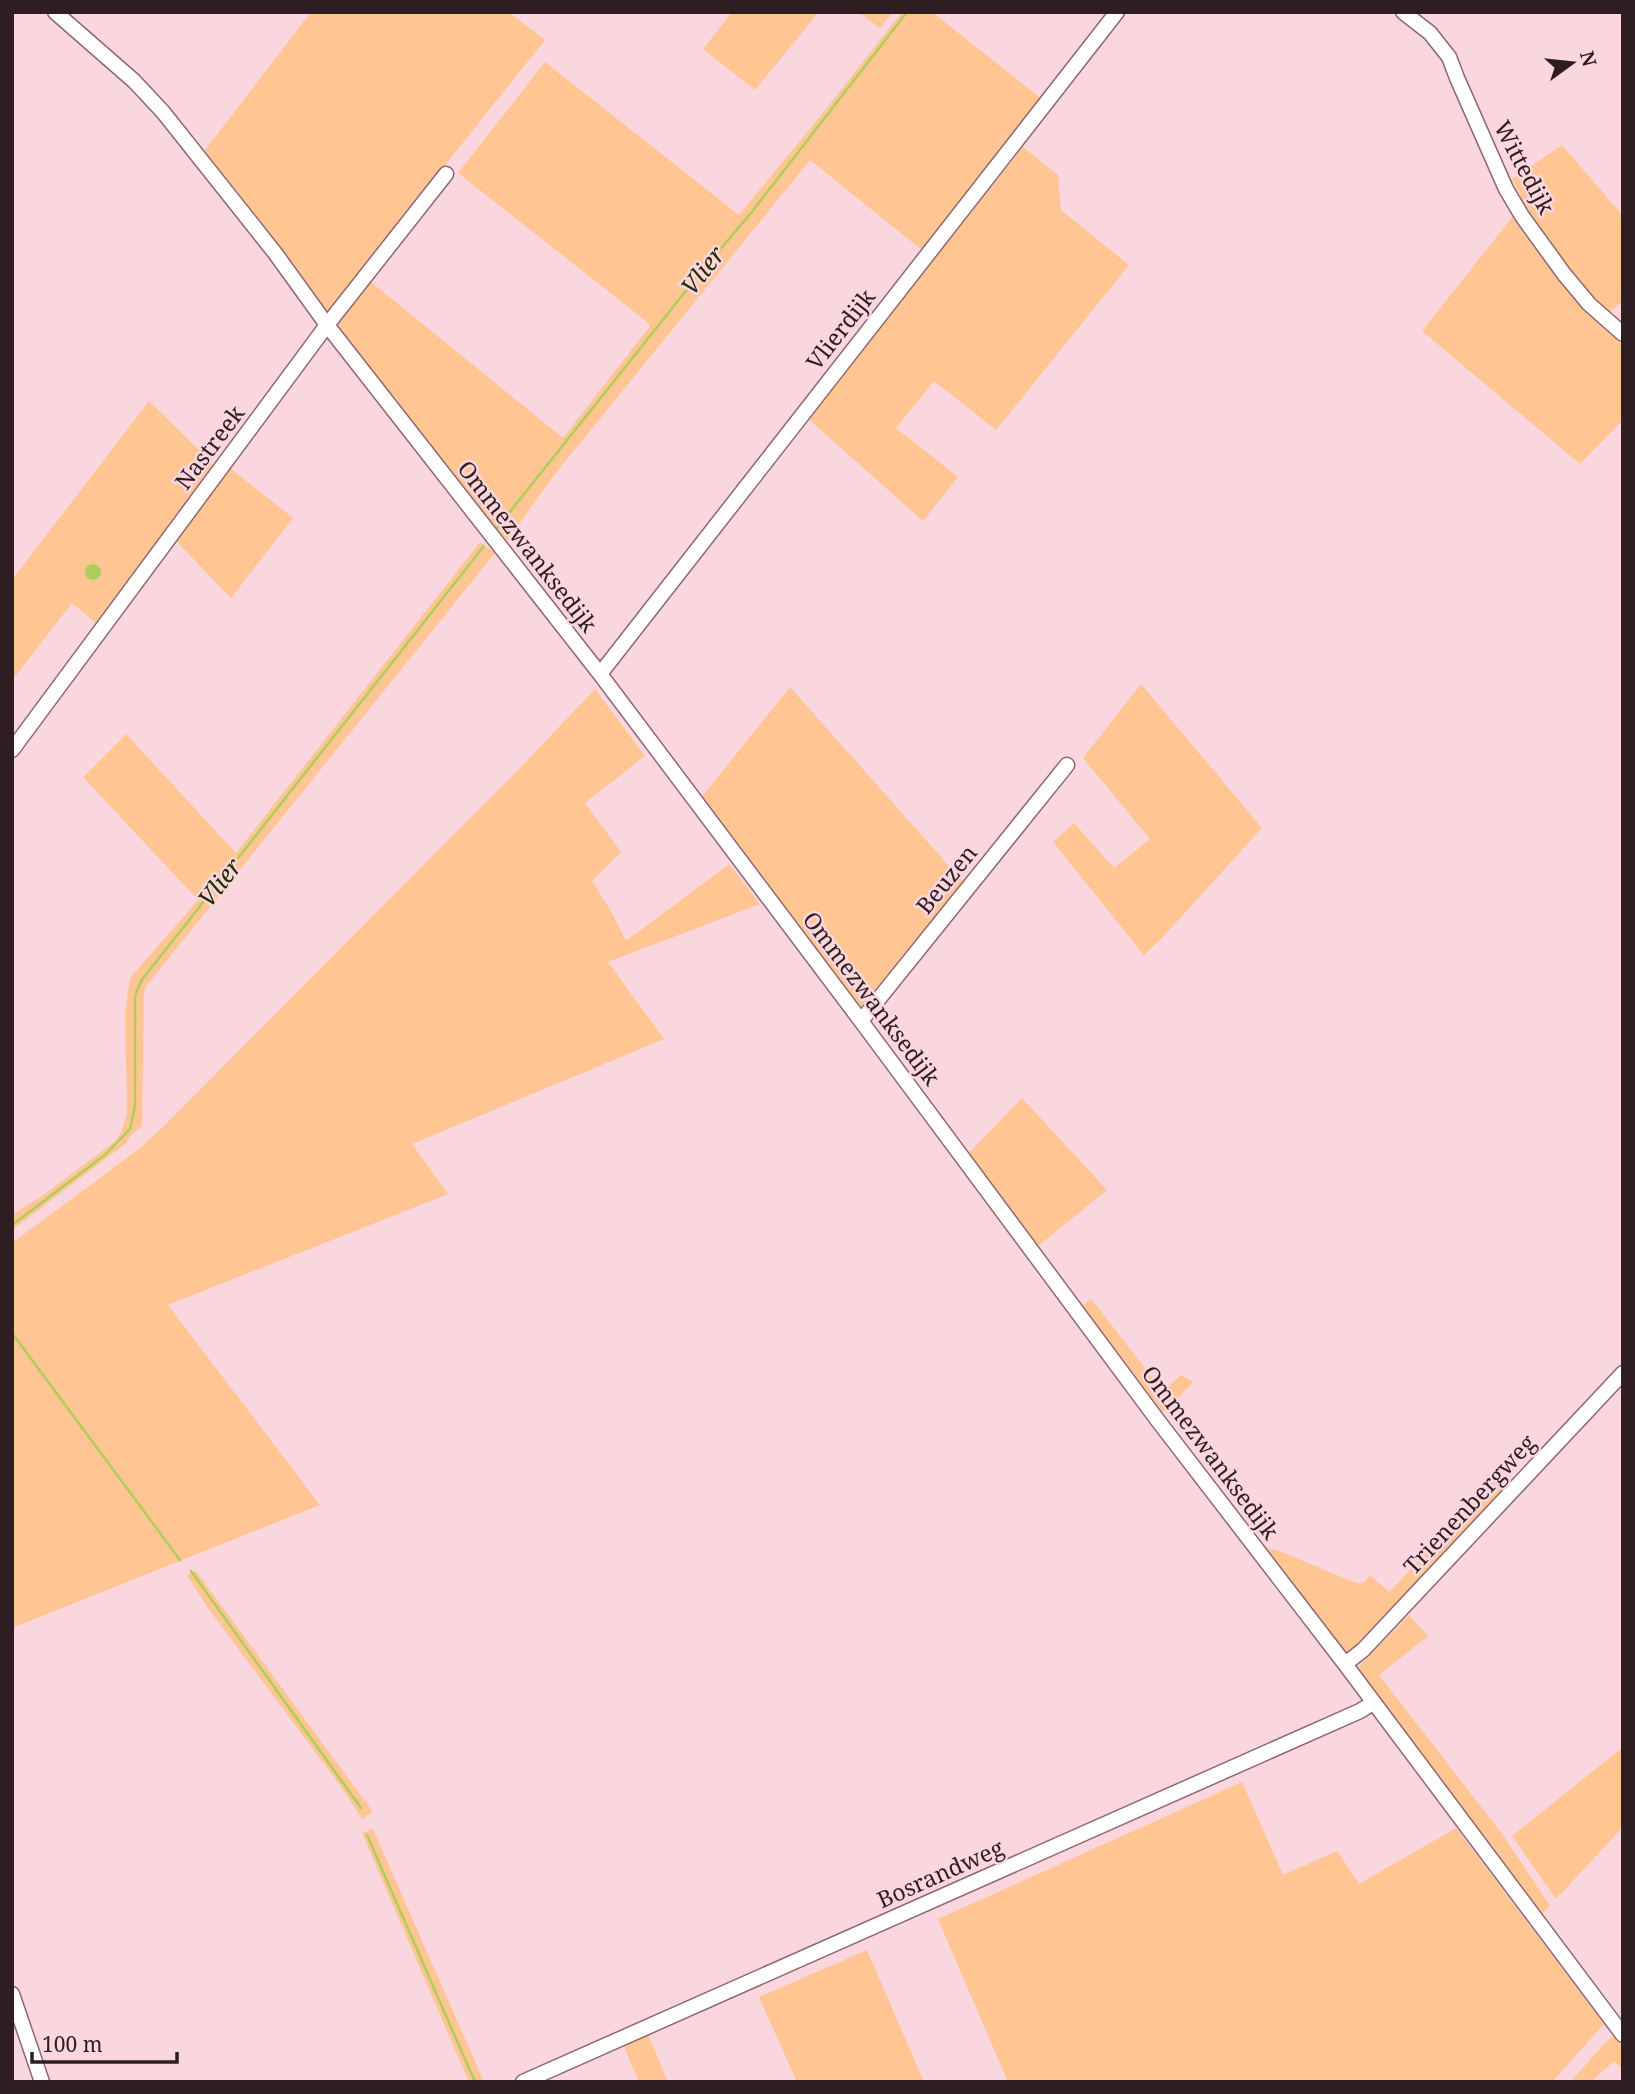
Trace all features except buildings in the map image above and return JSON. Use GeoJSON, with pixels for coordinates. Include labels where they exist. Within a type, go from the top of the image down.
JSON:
{"type":"FeatureCollection","features":[{"type":"Feature","properties":{"kind":"street","name":"Ommezwanksedijk"},"geometry":{"type":"LineString","coordinates":[[55,12],[134,81],[163,112],[275,253],[327,325],[600,674],[1159,1422],[1345,1664],[1623,2035]]}},
{"type":"Feature","properties":{"kind":"street","name":"Vlierdijk"},"geometry":{"type":"LineString","coordinates":[[600,674],[1116,12]]}},
{"type":"Feature","properties":{"kind":"street","name":"Wittedijk"},"geometry":{"type":"LineString","coordinates":[[1403,12],[1430,33],[1449,57],[1506,189],[1522,216],[1589,304],[1623,334]]}},
{"type":"Feature","properties":{"kind":"street","name":"Nastreek"},"geometry":{"type":"LineString","coordinates":[[12,750],[327,325],[446,174]]}},
{"type":"Feature","properties":{"kind":"street","name":"Beuzen"},"geometry":{"type":"LineString","coordinates":[[861,1021],[1067,765]]}},
{"type":"Feature","properties":{"kind":"street","name":"Trienenbergweg"},"geometry":{"type":"LineString","coordinates":[[1345,1664],[1363,1650],[1623,1373]]}},
{"type":"Feature","properties":{"kind":"street","name":"Bosrandweg"},"geometry":{"type":"LineString","coordinates":[[523,2082],[1335,1723],[1373,1703]]}},
{"type":"Feature","properties":{"kind":"street"},"geometry":{"type":"LineString","coordinates":[[12,1994],[42,2082]]}},
{"type":"Feature","properties":{"kind":"shaded area"},"geometry":{"type":"Polygon","coordinates":[[[311,12],[509,12],[545,40],[327,313],[202,154],[311,12]]]}},
{"type":"Feature","properties":{"kind":"shaded area"},"geometry":{"type":"Polygon","coordinates":[[[732,12],[819,12],[755,90],[703,49],[732,12]]]}},
{"type":"Feature","properties":{"kind":"shaded area"},"geometry":{"type":"Polygon","coordinates":[[[858,12],[893,12],[880,28],[858,12]]]}},
{"type":"Feature","properties":{"kind":"shaded area"},"geometry":{"type":"Polygon","coordinates":[[[902,12],[932,12],[1043,100],[923,251],[810,160],[551,479],[505,544],[336,326],[371,282],[563,438],[650,326],[458,173],[545,62],[739,215],[902,12]]]}},
{"type":"Feature","properties":{"kind":"shaded area"},"geometry":{"type":"Polygon","coordinates":[[[1562,145],[1623,216],[1623,301],[1608,313],[1555,250],[1512,179],[1562,145]]]}},
{"type":"Feature","properties":{"kind":"shaded area"},"geometry":{"type":"Polygon","coordinates":[[[1023,147],[1058,175],[1061,210],[1129,265],[996,430],[934,381],[896,428],[958,477],[923,521],[807,418],[1023,147]]]}},
{"type":"Feature","properties":{"kind":"shaded area"},"geometry":{"type":"Polygon","coordinates":[[[1514,215],[1566,288],[1623,346],[1623,420],[1580,464],[1422,331],[1514,215]]]}},
{"type":"Feature","properties":{"kind":"shaded area"},"geometry":{"type":"Polygon","coordinates":[[[149,401],[215,466],[97,624],[72,603],[14,678],[12,580],[149,401]]]}},
{"type":"Feature","properties":{"kind":"shaded area"},"geometry":{"type":"Polygon","coordinates":[[[230,468],[293,518],[231,598],[175,540],[230,468]]]}},
{"type":"Feature","properties":{"kind":"shaded area"},"geometry":{"type":"Polygon","coordinates":[[[480,542],[495,553],[147,985],[144,992],[142,1126],[125,1144],[12,1230],[12,1215],[114,1142],[121,1133],[127,1113],[125,1012],[130,978],[198,900],[83,777],[126,734],[236,853],[480,542]]]}},
{"type":"Feature","properties":{"kind":"shaded area"},"geometry":{"type":"Polygon","coordinates":[[[93,564],[99,566],[99,578],[93,580],[87,578],[85,572],[87,566],[93,564]]]}},
{"type":"Feature","properties":{"kind":"shaded area"},"geometry":{"type":"Polygon","coordinates":[[[1141,684],[1262,828],[1144,955],[1053,842],[1074,823],[1114,868],[1150,839],[1083,758],[1141,684]]]}},
{"type":"Feature","properties":{"kind":"shaded area"},"geometry":{"type":"Polygon","coordinates":[[[790,687],[965,884],[863,1011],[700,799],[790,687]]]}},
{"type":"Feature","properties":{"kind":"shaded area"},"geometry":{"type":"Polygon","coordinates":[[[595,689],[645,756],[585,803],[621,852],[592,881],[626,941],[729,864],[760,904],[608,962],[664,1039],[412,1144],[448,1194],[168,1305],[320,1505],[12,1628],[12,1243],[140,1148],[162,1128],[595,689]]]}},
{"type":"Feature","properties":{"kind":"shaded area"},"geometry":{"type":"Polygon","coordinates":[[[1022,1098],[1107,1190],[1037,1247],[968,1154],[1022,1098]]]}},
{"type":"Feature","properties":{"kind":"shaded area"},"geometry":{"type":"Polygon","coordinates":[[[1090,1299],[1163,1392],[1181,1375],[1193,1382],[1167,1410],[1162,1411],[1083,1306],[1090,1299]]]}},
{"type":"Feature","properties":{"kind":"shaded area"},"geometry":{"type":"Polygon","coordinates":[[[1499,1476],[1510,1485],[1347,1655],[1266,1549],[1277,1550],[1356,1583],[1363,1583],[1370,1575],[1389,1592],[1499,1476]]]}},
{"type":"Feature","properties":{"kind":"shaded area"},"geometry":{"type":"Polygon","coordinates":[[[196,1571],[373,1812],[362,1819],[342,1788],[208,1608],[187,1575],[196,1571]]]}},
{"type":"Feature","properties":{"kind":"shaded area"},"geometry":{"type":"Polygon","coordinates":[[[1409,1615],[1428,1636],[1379,1675],[1503,1835],[1550,1906],[1542,1914],[1358,1668],[1409,1615]]]}},
{"type":"Feature","properties":{"kind":"shaded area"},"geometry":{"type":"Polygon","coordinates":[[[1623,1747],[1623,1827],[1556,1899],[1512,1836],[1623,1747]]]}},
{"type":"Feature","properties":{"kind":"shaded area"},"geometry":{"type":"Polygon","coordinates":[[[1242,1782],[1283,1875],[1337,1851],[1359,1884],[1456,1828],[1604,2024],[1552,2082],[1008,2082],[938,1919],[1242,1782]]]}},
{"type":"Feature","properties":{"kind":"shaded area"},"geometry":{"type":"Polygon","coordinates":[[[373,1829],[484,2082],[469,2082],[362,1833],[373,1829]]]}},
{"type":"Feature","properties":{"kind":"shaded area"},"geometry":{"type":"Polygon","coordinates":[[[867,1950],[924,2082],[797,2082],[759,1997],[867,1950]]]}},
{"type":"Feature","properties":{"kind":"shaded area"},"geometry":{"type":"Polygon","coordinates":[[[648,2034],[668,2082],[639,2082],[623,2044],[648,2034]]]}},
{"type":"Feature","properties":{"kind":"shaded area"},"geometry":{"type":"Polygon","coordinates":[[[1614,2036],[1623,2048],[1623,2070],[1614,2061],[1591,2082],[1570,2082],[1608,2040],[1614,2036]]]}},
{"type":"Feature","properties":{"kind":"waterway","name":"Vlier"},"geometry":{"type":"LineString","coordinates":[[497,528],[751,213],[907,12]]}},
{"type":"Feature","properties":{"kind":"waterway","name":"Vlier"},"geometry":{"type":"LineString","coordinates":[[12,1225],[106,1154],[130,1129],[135,1106],[135,996],[141,981],[484,546]]}},
{"type":"Feature","properties":{"kind":"waterway"},"geometry":{"type":"LineString","coordinates":[[12,1333],[180,1560]]}},
{"type":"Feature","properties":{"kind":"waterway"},"geometry":{"type":"LineString","coordinates":[[191,1571],[361,1808]]}},
{"type":"Feature","properties":{"kind":"waterway"},"geometry":{"type":"LineString","coordinates":[[367,1835],[475,2082]]}}]}
